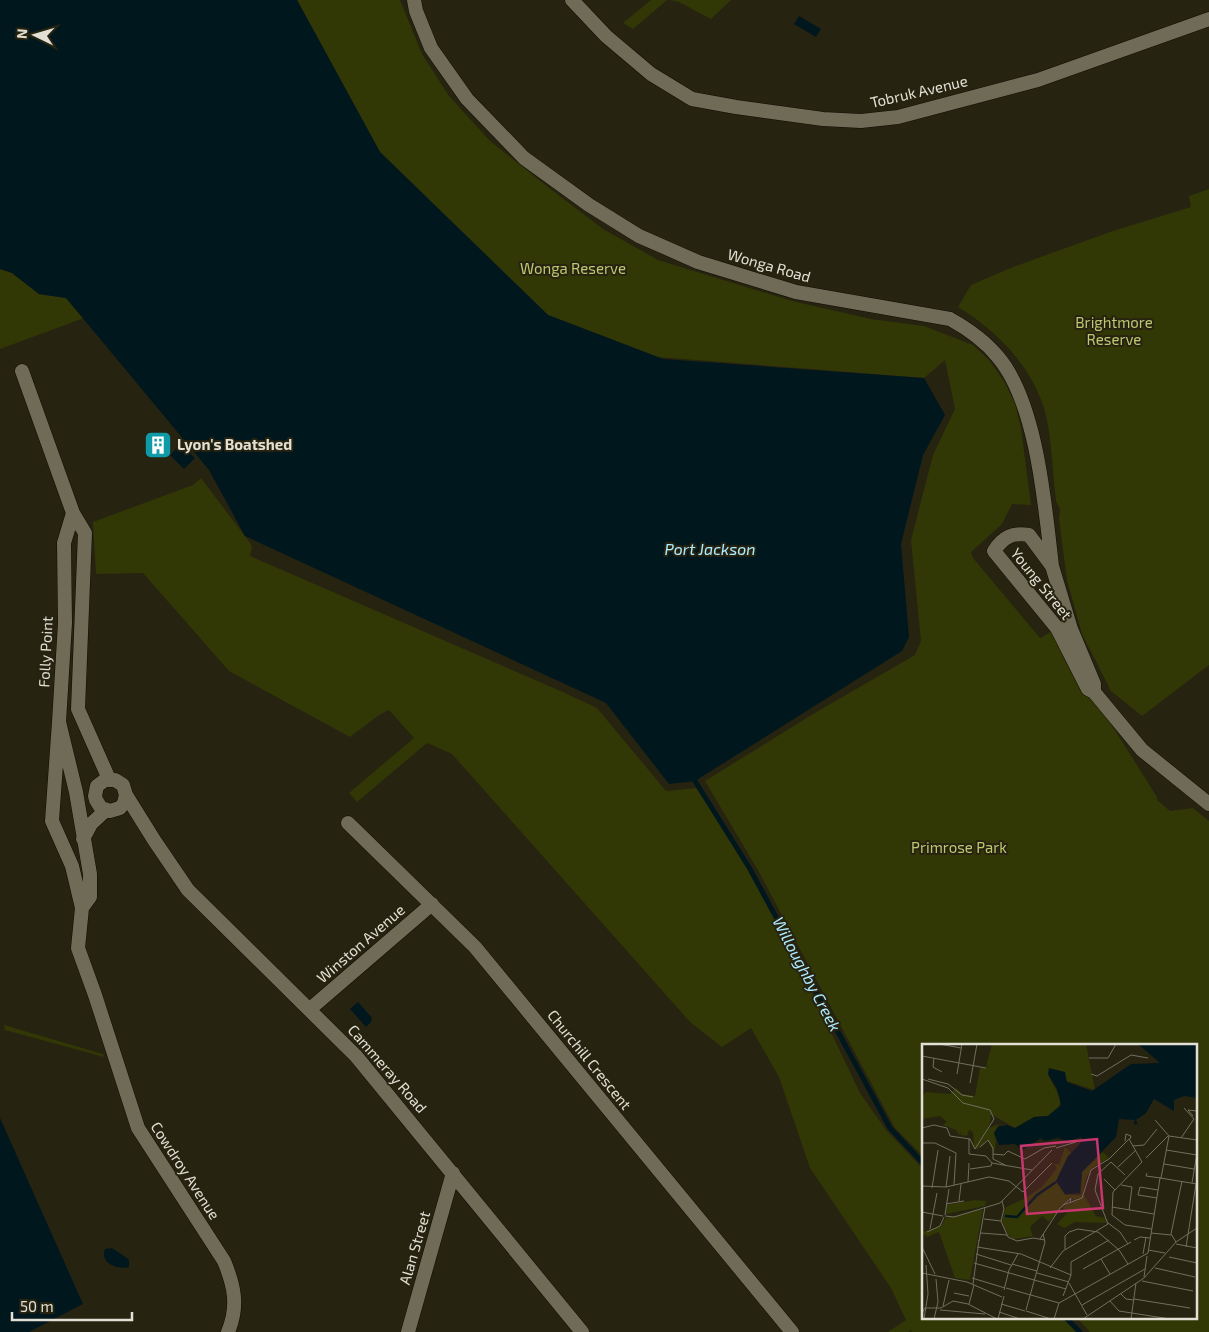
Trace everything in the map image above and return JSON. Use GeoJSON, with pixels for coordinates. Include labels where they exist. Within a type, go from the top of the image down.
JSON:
{"type":"FeatureCollection","features":[{"type":"Feature","properties":{"kind":"street","name":"Wonga Road"},"geometry":{"type":"LineString","coordinates":[[414,0],[416,11],[431,48],[468,99],[524,158],[589,206],[639,236],[698,262],[796,292],[950,319],[982,340],[999,358],[1014,382],[1030,423],[1046,513],[1052,566]]}},
{"type":"Feature","properties":{"kind":"street","name":"Tobruk Avenue"},"geometry":{"type":"LineString","coordinates":[[572,0],[606,36],[651,74],[692,99],[823,119],[860,121],[898,117],[1038,80],[1209,19]]}},
{"type":"Feature","properties":{"kind":"street"},"geometry":{"type":"LineString","coordinates":[[22,372],[73,513],[85,533],[78,709],[99,796],[91,824],[83,839]]}},
{"type":"Feature","properties":{"kind":"street","name":"Folly Point"},"geometry":{"type":"LineString","coordinates":[[73,513],[64,543],[65,623],[59,722],[72,776],[99,796]]}},
{"type":"Feature","properties":{"kind":"street","name":"Young Street"},"geometry":{"type":"LineString","coordinates":[[1094,692],[1094,684],[1071,629],[1052,566],[1029,535],[1020,533],[1009,536],[1000,542],[994,551],[1057,628],[1088,689],[1094,692],[1142,750],[1209,804]]}},
{"type":"Feature","properties":{"kind":"street","name":"Cowdroy Avenue"},"geometry":{"type":"LineString","coordinates":[[59,722],[52,821],[72,866],[82,908],[78,948],[138,1128],[224,1260],[232,1279],[236,1297],[228,1332]]}},
{"type":"Feature","properties":{"kind":"street","name":"Cammeray Road"},"geometry":{"type":"LineString","coordinates":[[154,840],[99,796],[119,782],[126,790],[126,795],[154,840],[188,890],[356,1056],[582,1332]]}},
{"type":"Feature","properties":{"kind":"street"},"geometry":{"type":"LineString","coordinates":[[99,796],[124,803],[126,795]]}},
{"type":"Feature","properties":{"kind":"street","name":"Cowdroy Avenue"},"geometry":{"type":"LineString","coordinates":[[82,908],[90,897],[90,874],[80,815],[99,796]]}},
{"type":"Feature","properties":{"kind":"street","name":"Churchill Crescent"},"geometry":{"type":"LineString","coordinates":[[348,822],[475,947],[792,1332]]}},
{"type":"Feature","properties":{"kind":"street","name":"Winston Avenue"},"geometry":{"type":"LineString","coordinates":[[310,1009],[432,904]]}},
{"type":"Feature","properties":{"kind":"street","name":"Alan Street"},"geometry":{"type":"LineString","coordinates":[[408,1332],[452,1173]]}},
{"type":"Feature","properties":{"kind":"green space","name":"Primrose Park"},"geometry":{"type":"Polygon","coordinates":[[[297,0],[400,0],[422,54],[449,96],[490,141],[603,229],[658,260],[792,301],[871,319],[924,326],[973,345],[989,360],[1004,381],[1015,403],[1021,428],[1031,505],[1012,504],[1002,524],[971,552],[973,558],[1040,638],[1056,629],[1111,724],[1157,797],[1157,800],[1170,811],[1193,808],[1209,821],[1209,1332],[1090,1332],[1079,1320],[1196,1320],[1196,1044],[922,1044],[922,1155],[895,1128],[759,872],[705,781],[813,714],[915,655],[921,641],[911,540],[933,455],[955,409],[945,360],[924,378],[658,357],[548,315],[380,152],[297,0]]]}},
{"type":"Feature","properties":{"kind":"green space"},"geometry":{"type":"Polygon","coordinates":[[[651,0],[667,0],[633,29],[623,23],[651,0]]]}},
{"type":"Feature","properties":{"kind":"green space"},"geometry":{"type":"Polygon","coordinates":[[[670,0],[731,0],[711,19],[679,2],[670,0]]]}},
{"type":"Feature","properties":{"kind":"green space","name":"Brightmore Reserve"},"geometry":{"type":"Polygon","coordinates":[[[1209,189],[1209,665],[1142,716],[1111,691],[1082,634],[1067,580],[1059,519],[1060,509],[1056,501],[1048,425],[1044,407],[1036,389],[1027,372],[1003,342],[974,317],[958,307],[971,285],[1013,267],[1113,231],[1191,207],[1189,196],[1209,189]]]}},
{"type":"Feature","properties":{"kind":"green space"},"geometry":{"type":"Polygon","coordinates":[[[0,269],[12,273],[39,294],[66,298],[84,318],[0,349],[0,269]]]}},
{"type":"Feature","properties":{"kind":"green space"},"geometry":{"type":"Polygon","coordinates":[[[201,478],[250,543],[252,548],[250,556],[597,708],[666,791],[696,788],[754,871],[860,1093],[886,1130],[922,1168],[922,1320],[1065,1320],[1076,1332],[912,1332],[911,1330],[908,1332],[888,1332],[906,1320],[891,1288],[810,1168],[779,1077],[751,1028],[722,1047],[690,1022],[452,754],[427,743],[357,802],[349,793],[414,738],[389,710],[379,715],[350,737],[229,671],[143,573],[96,574],[93,522],[193,485],[201,478]]]}},
{"type":"Feature","properties":{"kind":"green space"},"geometry":{"type":"Polygon","coordinates":[[[4,1025],[103,1054],[104,1057],[5,1030],[4,1025]]]}},
{"type":"Feature","properties":{"kind":"water","name":"Port Jackson"},"geometry":{"type":"Polygon","coordinates":[[[0,0],[297,0],[380,152],[548,315],[663,359],[924,378],[945,415],[923,455],[901,544],[909,637],[902,651],[695,781],[669,784],[606,703],[245,536],[209,470],[66,298],[39,294],[12,273],[0,269],[0,0]]]}},
{"type":"Feature","properties":{"kind":"water"},"geometry":{"type":"Polygon","coordinates":[[[799,16],[821,29],[816,37],[794,24],[799,16]]]}},
{"type":"Feature","properties":{"kind":"water"},"geometry":{"type":"Polygon","coordinates":[[[181,444],[195,458],[184,469],[170,455],[181,444]]]}},
{"type":"Feature","properties":{"kind":"water"},"geometry":{"type":"Polygon","coordinates":[[[358,1002],[372,1018],[366,1027],[350,1009],[358,1002]]]}},
{"type":"Feature","properties":{"kind":"water"},"geometry":{"type":"Polygon","coordinates":[[[0,1118],[83,1304],[29,1332],[0,1332],[0,1118]]]}},
{"type":"Feature","properties":{"kind":"water"},"geometry":{"type":"Polygon","coordinates":[[[112,1248],[129,1260],[129,1267],[115,1266],[107,1262],[104,1254],[105,1249],[112,1248]]]}},
{"type":"Feature","properties":{"kind":"waterway","name":"Willoughby Creek"},"geometry":{"type":"LineString","coordinates":[[695,781],[750,869],[890,1128],[922,1162]]}},
{"type":"Feature","properties":{"kind":"waterway","name":"Willoughby Creek"},"geometry":{"type":"LineString","coordinates":[[1068,1320],[1080,1332]]}},
{"type":"Feature","properties":{"kind":"place","name":"Lyon's Boatshed"},"geometry":{"type":"Point","coordinates":[158,445]}},
{"type":"Feature","properties":{"kind":"park label","name":"Wonga Reserve"},"geometry":{"type":"Point","coordinates":[573,269]}}]}
